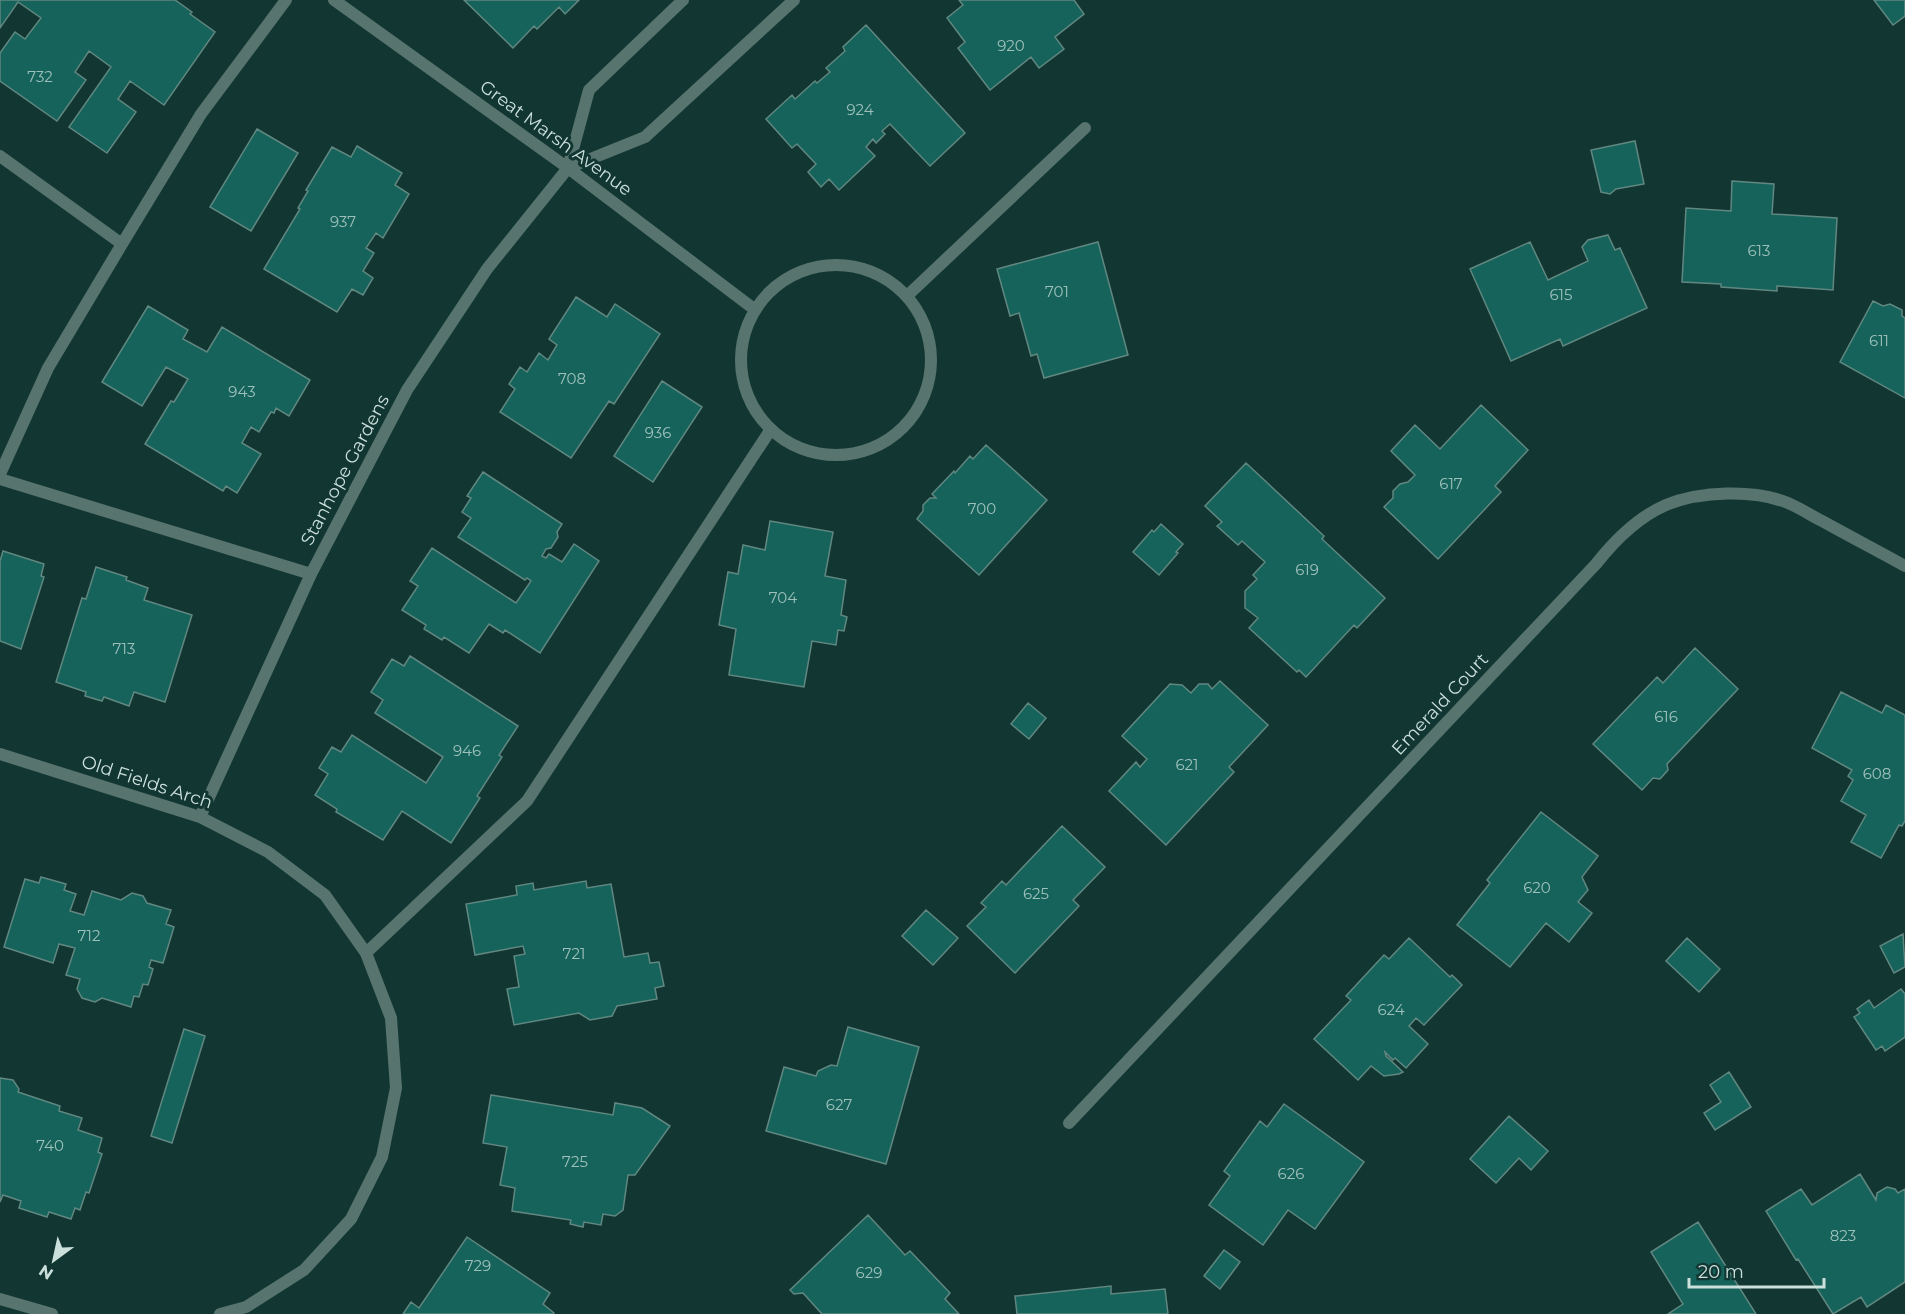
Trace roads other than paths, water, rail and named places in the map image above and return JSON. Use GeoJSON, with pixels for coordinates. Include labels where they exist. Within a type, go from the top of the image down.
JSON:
{"type":"FeatureCollection","features":[{"type":"Feature","properties":{"kind":"street"},"geometry":{"type":"LineString","coordinates":[[286,0],[201,114],[122,244],[48,368],[0,476],[311,574]]}},
{"type":"Feature","properties":{"kind":"street","name":"Great Marsh Avenue"},"geometry":{"type":"LineString","coordinates":[[334,0],[568,168],[754,309]]}},
{"type":"Feature","properties":{"kind":"street","name":"Stanhope Gardens"},"geometry":{"type":"LineString","coordinates":[[200,817],[311,574],[407,390],[487,269],[568,168],[589,90],[683,0]]}},
{"type":"Feature","properties":{"kind":"street","name":"Stanhope Gardens"},"geometry":{"type":"LineString","coordinates":[[568,168],[645,137],[794,0]]}},
{"type":"Feature","properties":{"kind":"street"},"geometry":{"type":"LineString","coordinates":[[908,296],[1085,128]]}},
{"type":"Feature","properties":{"kind":"street"},"geometry":{"type":"LineString","coordinates":[[0,156],[122,244]]}},
{"type":"Feature","properties":{"kind":"street"},"geometry":{"type":"LineString","coordinates":[[845,264],[880,274],[908,296],[926,326],[933,361],[926,395],[908,425],[879,447],[845,456],[810,452],[778,437],[754,410],[742,377],[742,342],[754,309],[779,282],[810,267],[845,264]]}},
{"type":"Feature","properties":{"kind":"street"},"geometry":{"type":"LineString","coordinates":[[366,953],[526,801],[771,429]]}},
{"type":"Feature","properties":{"kind":"street","name":"Emerald Court"},"geometry":{"type":"LineString","coordinates":[[1069,1123],[1596,564],[1612,544],[1637,523],[1666,505],[1697,497],[1743,492],[1764,495],[1788,503],[1905,566]]}},
{"type":"Feature","properties":{"kind":"street","name":"Old Fields Arch"},"geometry":{"type":"LineString","coordinates":[[0,754],[200,817],[268,852],[325,895],[366,953],[391,1018],[396,1088],[382,1157],[351,1219],[304,1270],[246,1307],[220,1314]]}},
{"type":"Feature","properties":{"kind":"street"},"geometry":{"type":"LineString","coordinates":[[0,1299],[52,1314]]}}]}
